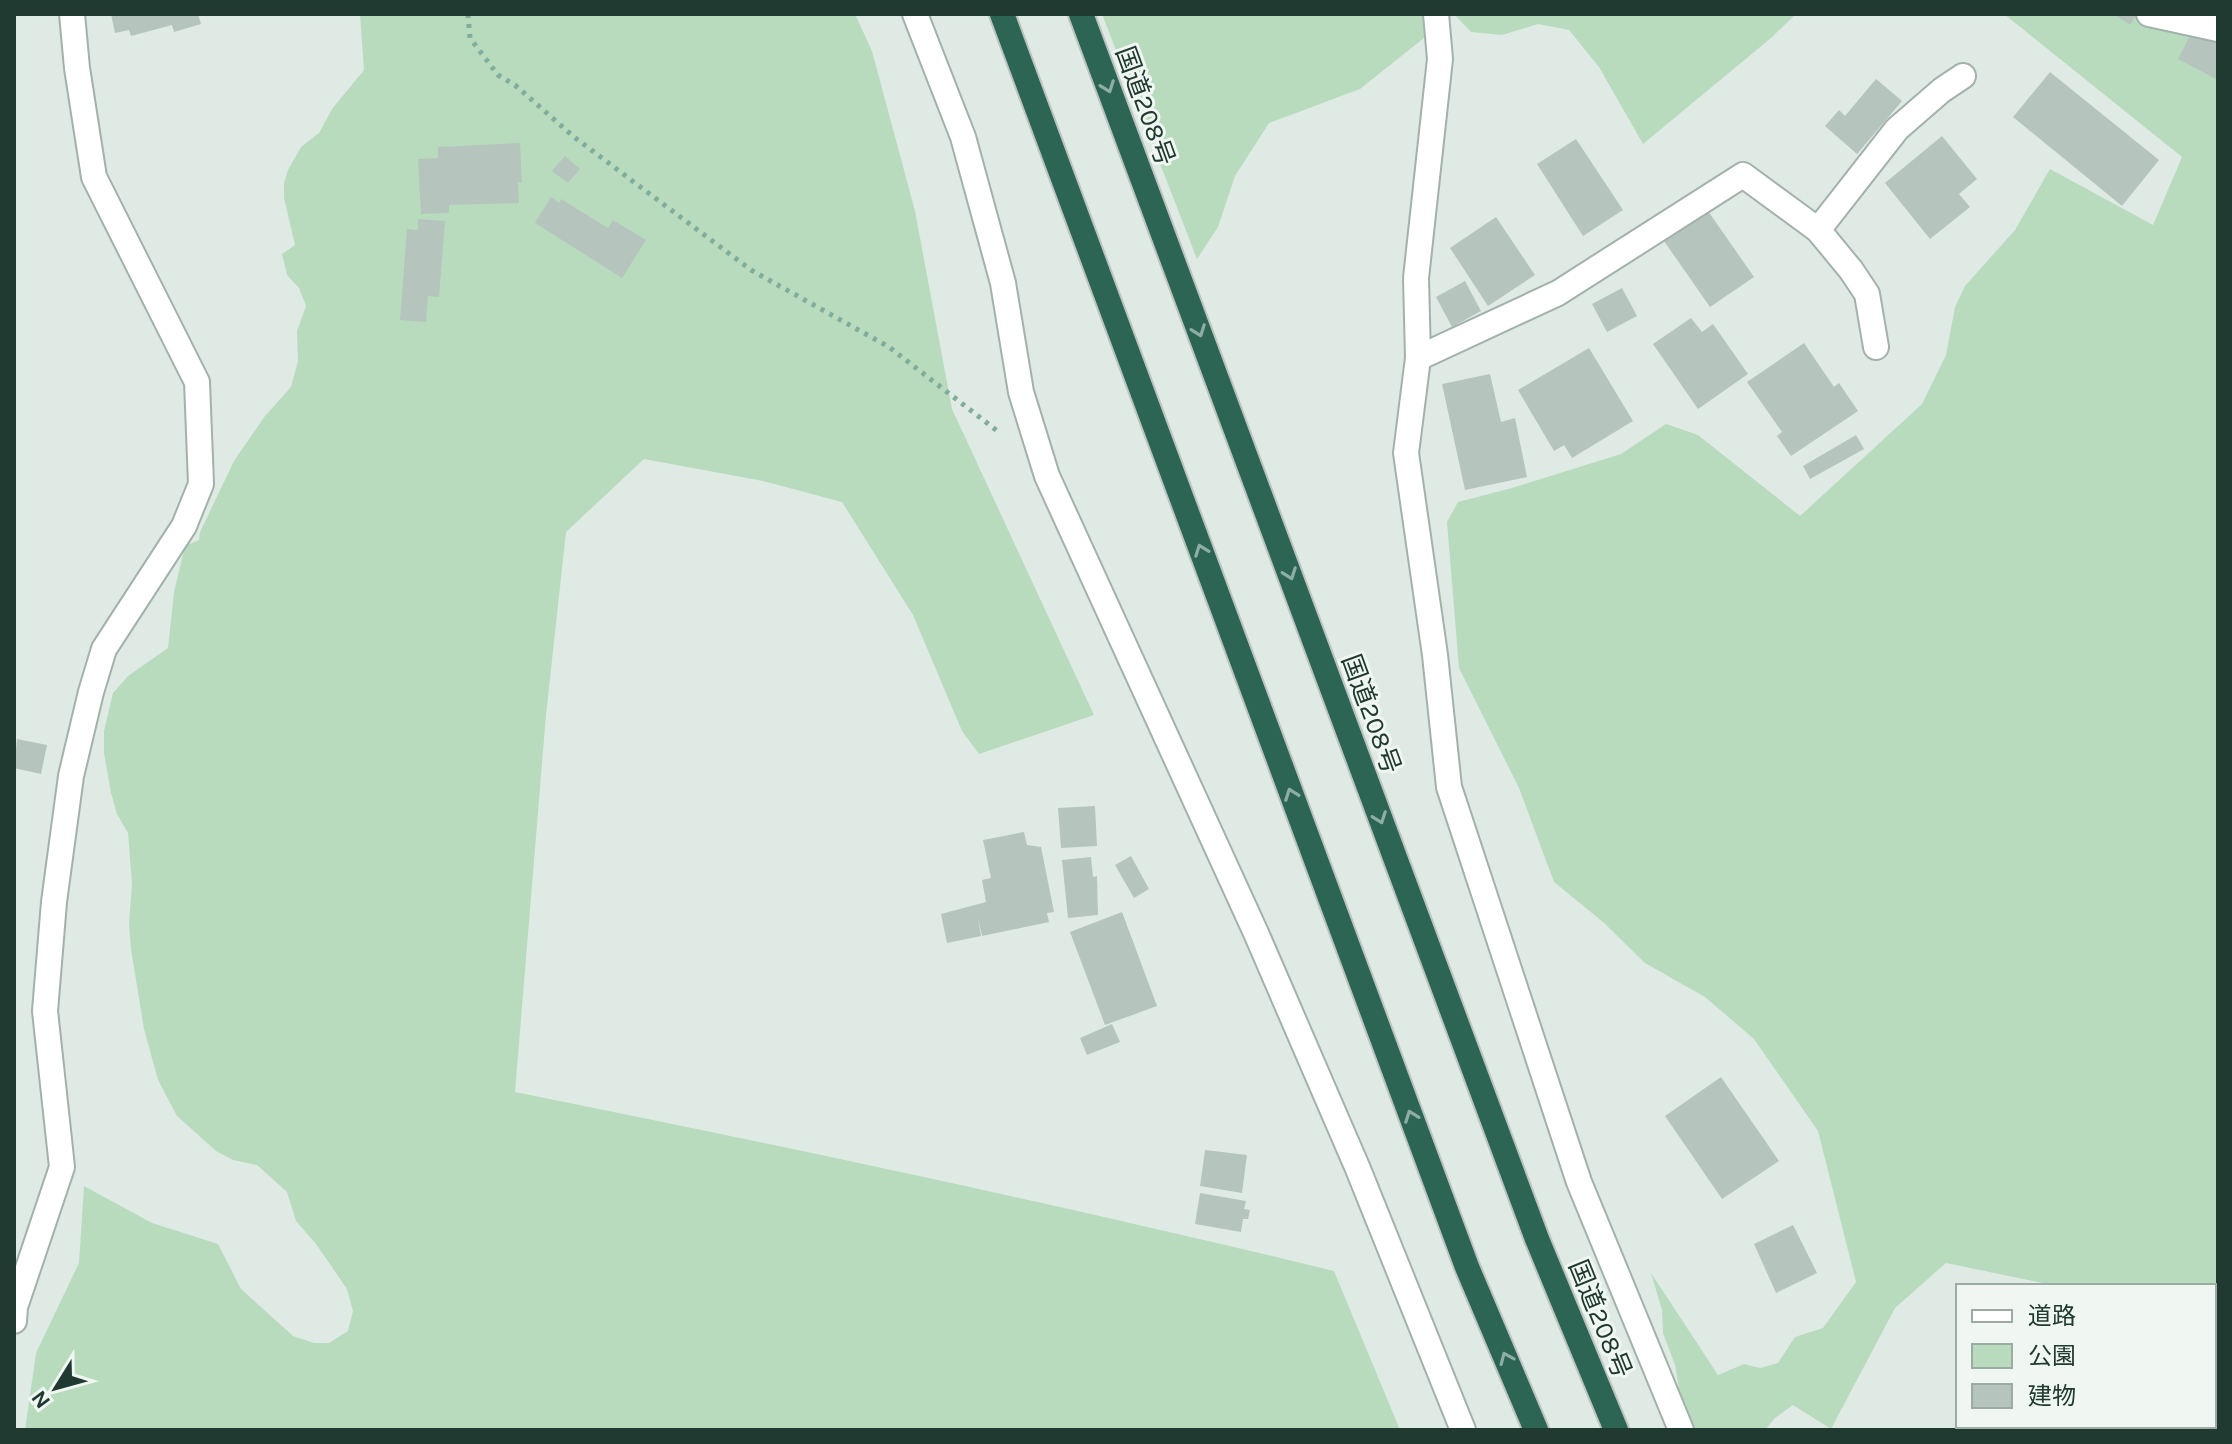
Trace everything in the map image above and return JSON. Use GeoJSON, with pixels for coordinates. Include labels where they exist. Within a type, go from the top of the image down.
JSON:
{"type":"FeatureCollection","features":[{"type":"Feature","properties":{"kind":"highway"},"geometry":{"type":"LineString","coordinates":[[1002,14],[1467,1267],[1536,1430]]}},
{"type":"Feature","properties":{"kind":"highway","name":"国道208号"},"geometry":{"type":"LineString","coordinates":[[1081,14],[1537,1239],[1616,1430]]}},
{"type":"Feature","properties":{"kind":"street"},"geometry":{"type":"LineString","coordinates":[[14,1321],[15,1307],[62,1167],[45,1011],[54,902],[71,776],[104,649],[184,526],[201,484],[197,382],[94,177],[72,14]]}},
{"type":"Feature","properties":{"kind":"street"},"geometry":{"type":"LineString","coordinates":[[915,14],[963,137],[1003,283],[1021,392],[1045,468],[1268,960],[1358,1169],[1463,1430]]}},
{"type":"Feature","properties":{"kind":"street"},"geometry":{"type":"LineString","coordinates":[[1437,14],[1440,59],[1416,278],[1418,358],[1406,453],[1435,655],[1449,787],[1579,1182],[1681,1430]]}},
{"type":"Feature","properties":{"kind":"street"},"geometry":{"type":"LineString","coordinates":[[2149,14],[2218,29]]}},
{"type":"Feature","properties":{"kind":"street"},"geometry":{"type":"LineString","coordinates":[[1818,230],[1897,129],[1963,76]]}},
{"type":"Feature","properties":{"kind":"street"},"geometry":{"type":"LineString","coordinates":[[1418,358],[1558,293],[1743,175],[1818,230],[1867,294],[1876,347]]}},
{"type":"Feature","properties":{"kind":"path"},"geometry":{"type":"LineString","coordinates":[[468,14],[470,38],[498,75],[515,85],[574,137],[751,270],[889,347],[1045,468]]}},
{"type":"Feature","properties":{"kind":"green space"},"geometry":{"type":"Polygon","coordinates":[[[360,14],[855,14],[872,51],[915,211],[952,409],[1094,715],[979,754],[962,731],[913,615],[842,502],[763,481],[644,459],[566,532],[546,715],[515,1092],[925,1177],[1334,1271],[1400,1430],[25,1430],[36,1353],[79,1263],[84,1186],[152,1223],[218,1244],[241,1289],[293,1336],[314,1343],[329,1343],[348,1331],[353,1311],[347,1289],[296,1221],[287,1192],[257,1165],[233,1160],[216,1151],[177,1116],[158,1080],[144,1029],[131,949],[132,884],[128,833],[117,814],[111,793],[104,753],[104,731],[113,693],[128,676],[168,648],[174,592],[185,546],[199,540],[234,461],[265,416],[291,387],[298,361],[297,331],[306,306],[299,288],[287,275],[282,254],[295,245],[284,198],[284,183],[301,147],[319,133],[332,109],[364,70],[360,14]]]}},
{"type":"Feature","properties":{"kind":"green space"},"geometry":{"type":"Polygon","coordinates":[[[1102,14],[1454,14],[1360,89],[1269,123],[1235,176],[1218,227],[1197,259],[1102,14]]]}},
{"type":"Feature","properties":{"kind":"green space"},"geometry":{"type":"Polygon","coordinates":[[[1454,14],[1796,14],[1643,144],[1599,67],[1569,30],[1538,24],[1502,35],[1471,32],[1454,14]]]}},
{"type":"Feature","properties":{"kind":"green space"},"geometry":{"type":"Polygon","coordinates":[[[2004,14],[2218,14],[2218,1328],[2216,1284],[2047,1284],[1946,1263],[1895,1308],[1831,1429],[1793,1405],[1765,1430],[1694,1430],[1681,1400],[1651,1273],[1718,1375],[1744,1364],[1760,1368],[1778,1363],[1795,1337],[1823,1328],[1856,1282],[1818,1131],[1754,1039],[1705,997],[1645,963],[1603,922],[1554,882],[1519,788],[1459,668],[1447,522],[1458,502],[1621,454],[1666,424],[1698,435],[1800,516],[1922,404],[1946,355],[1955,307],[1965,286],[2015,230],[2050,169],[2153,225],[2182,157],[2004,14]]]}},
{"type":"Feature","properties":{"kind":"building"},"geometry":{"type":"Polygon","coordinates":[[[111,14],[198,14],[201,24],[174,32],[172,25],[131,36],[129,30],[115,33],[111,14]]]}},
{"type":"Feature","properties":{"kind":"building"},"geometry":{"type":"Polygon","coordinates":[[[2114,14],[2137,14],[2130,25],[2114,14]]]}},
{"type":"Feature","properties":{"kind":"building"},"geometry":{"type":"Polygon","coordinates":[[[2194,28],[2218,40],[2218,80],[2178,59],[2194,28]]]}},
{"type":"Feature","properties":{"kind":"building"},"geometry":{"type":"Polygon","coordinates":[[[2050,72],[2159,160],[2122,206],[2013,117],[2050,72]]]}},
{"type":"Feature","properties":{"kind":"building"},"geometry":{"type":"Polygon","coordinates":[[[1876,79],[1902,101],[1857,154],[1825,126],[1839,110],[1845,116],[1876,79]]]}},
{"type":"Feature","properties":{"kind":"building"},"geometry":{"type":"Polygon","coordinates":[[[1942,136],[1977,179],[1959,194],[1970,207],[1930,239],[1885,183],[1942,136]]]}},
{"type":"Feature","properties":{"kind":"building"},"geometry":{"type":"Polygon","coordinates":[[[1576,139],[1623,210],[1583,236],[1537,164],[1576,139]]]}},
{"type":"Feature","properties":{"kind":"building"},"geometry":{"type":"Polygon","coordinates":[[[520,143],[522,183],[518,182],[519,203],[449,205],[449,213],[421,214],[418,159],[438,158],[438,147],[520,143]]]}},
{"type":"Feature","properties":{"kind":"building"},"geometry":{"type":"Polygon","coordinates":[[[565,156],[580,169],[568,183],[552,171],[565,156]]]}},
{"type":"Feature","properties":{"kind":"building"},"geometry":{"type":"Polygon","coordinates":[[[551,197],[559,203],[561,199],[608,228],[613,220],[646,240],[622,278],[535,223],[551,197]]]}},
{"type":"Feature","properties":{"kind":"building"},"geometry":{"type":"Polygon","coordinates":[[[1708,211],[1754,277],[1710,307],[1664,241],[1708,211]]]}},
{"type":"Feature","properties":{"kind":"building"},"geometry":{"type":"Polygon","coordinates":[[[1496,217],[1535,275],[1488,306],[1450,248],[1496,217]]]}},
{"type":"Feature","properties":{"kind":"building"},"geometry":{"type":"Polygon","coordinates":[[[418,219],[445,221],[439,297],[428,296],[426,322],[400,320],[407,229],[418,230],[418,219]]]}},
{"type":"Feature","properties":{"kind":"building"},"geometry":{"type":"Polygon","coordinates":[[[1465,281],[1481,311],[1452,327],[1436,297],[1465,281]]]}},
{"type":"Feature","properties":{"kind":"building"},"geometry":{"type":"Polygon","coordinates":[[[1622,288],[1637,316],[1607,332],[1592,304],[1622,288]]]}},
{"type":"Feature","properties":{"kind":"building"},"geometry":{"type":"Polygon","coordinates":[[[1691,318],[1702,332],[1713,324],[1748,374],[1698,409],[1653,344],[1691,318]]]}},
{"type":"Feature","properties":{"kind":"building"},"geometry":{"type":"Polygon","coordinates":[[[1804,343],[1834,387],[1839,383],[1858,411],[1791,456],[1777,436],[1782,432],[1747,382],[1804,343]]]}},
{"type":"Feature","properties":{"kind":"building"},"geometry":{"type":"Polygon","coordinates":[[[1589,348],[1633,421],[1572,458],[1564,445],[1554,451],[1518,390],[1589,348]]]}},
{"type":"Feature","properties":{"kind":"building"},"geometry":{"type":"Polygon","coordinates":[[[1490,374],[1501,422],[1515,418],[1527,477],[1465,490],[1442,384],[1490,374]]]}},
{"type":"Feature","properties":{"kind":"building"},"geometry":{"type":"Polygon","coordinates":[[[1856,435],[1864,449],[1810,479],[1803,466],[1856,435]]]}},
{"type":"Feature","properties":{"kind":"building"},"geometry":{"type":"Polygon","coordinates":[[[17,739],[47,745],[41,774],[14,768],[17,739]]]}},
{"type":"Feature","properties":{"kind":"building"},"geometry":{"type":"Polygon","coordinates":[[[1095,806],[1097,846],[1061,848],[1058,808],[1095,806]]]}},
{"type":"Feature","properties":{"kind":"building"},"geometry":{"type":"Polygon","coordinates":[[[1024,832],[1027,845],[1041,847],[1054,912],[1047,913],[1049,922],[982,936],[978,918],[981,936],[947,943],[941,914],[986,902],[982,880],[991,878],[983,840],[1024,832]]]}},
{"type":"Feature","properties":{"kind":"building"},"geometry":{"type":"Polygon","coordinates":[[[1131,856],[1149,889],[1134,898],[1115,865],[1131,856]]]}},
{"type":"Feature","properties":{"kind":"building"},"geometry":{"type":"Polygon","coordinates":[[[1091,857],[1093,877],[1097,876],[1098,915],[1068,918],[1062,860],[1091,857]]]}},
{"type":"Feature","properties":{"kind":"building"},"geometry":{"type":"Polygon","coordinates":[[[1122,912],[1157,1006],[1105,1025],[1070,932],[1122,912]]]}},
{"type":"Feature","properties":{"kind":"building"},"geometry":{"type":"Polygon","coordinates":[[[1112,1024],[1120,1042],[1087,1055],[1080,1038],[1112,1024]]]}},
{"type":"Feature","properties":{"kind":"building"},"geometry":{"type":"Polygon","coordinates":[[[1721,1077],[1779,1161],[1722,1199],[1665,1116],[1721,1077]]]}},
{"type":"Feature","properties":{"kind":"building"},"geometry":{"type":"Polygon","coordinates":[[[1205,1150],[1247,1155],[1242,1193],[1200,1186],[1205,1150]]]}},
{"type":"Feature","properties":{"kind":"building"},"geometry":{"type":"Polygon","coordinates":[[[1200,1193],[1246,1201],[1244,1209],[1250,1210],[1248,1219],[1243,1219],[1241,1232],[1195,1224],[1200,1193]]]}},
{"type":"Feature","properties":{"kind":"building"},"geometry":{"type":"Polygon","coordinates":[[[1793,1225],[1817,1273],[1776,1293],[1754,1244],[1793,1225]]]}}]}
